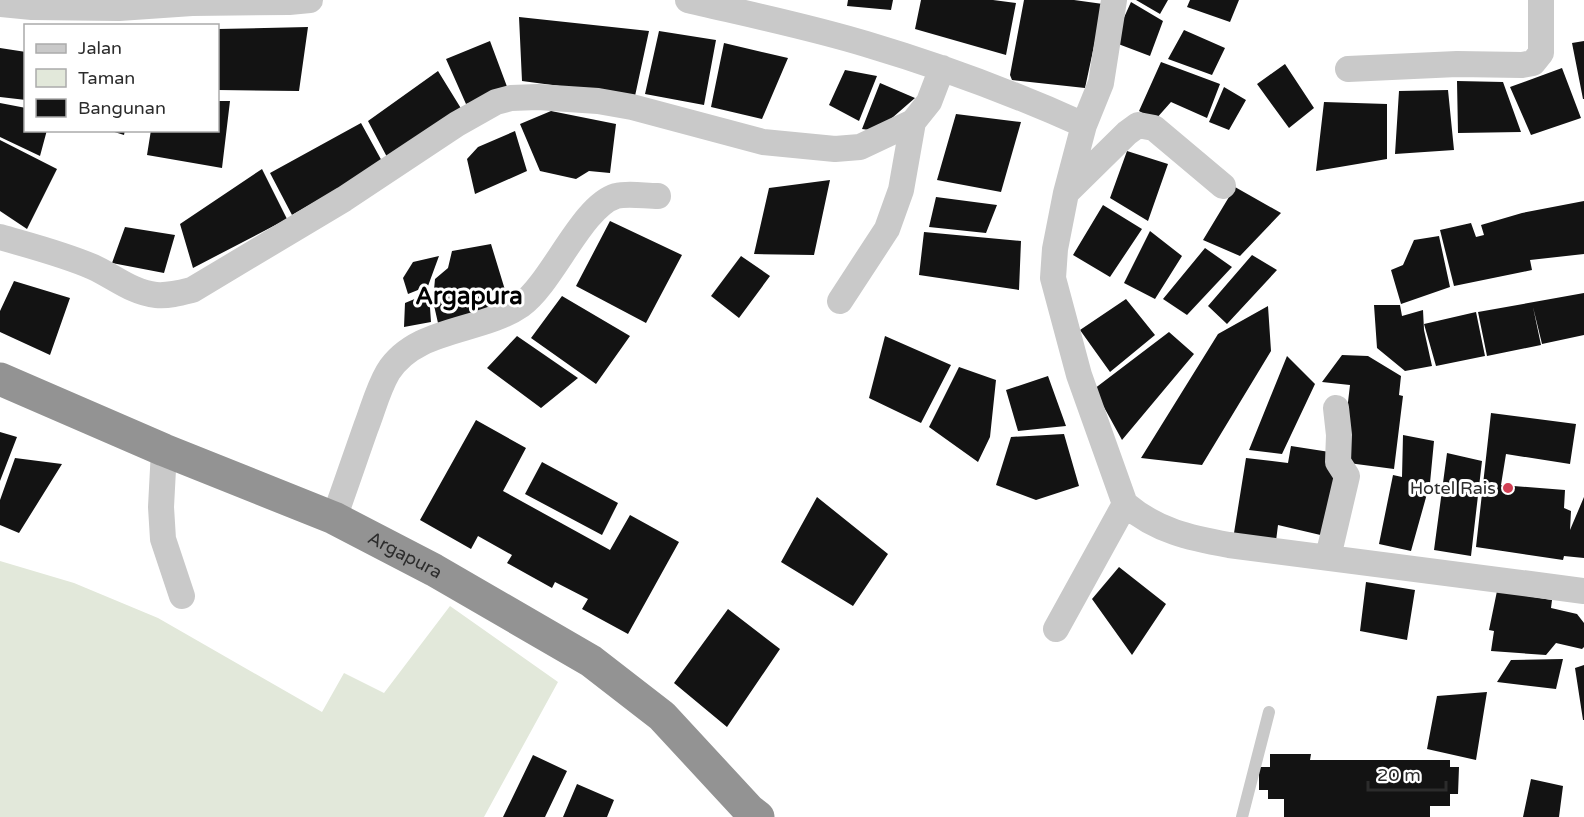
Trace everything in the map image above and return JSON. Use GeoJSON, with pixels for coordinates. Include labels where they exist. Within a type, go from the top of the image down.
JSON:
{"type":"FeatureCollection","features":[{"type":"Feature","properties":{"kind":"highway","name":"Argapura"},"geometry":{"type":"LineString","coordinates":[[0,380],[164,450],[334,518],[434,570],[591,661],[662,716],[758,817]]}},
{"type":"Feature","properties":{"kind":"street"},"geometry":{"type":"LineString","coordinates":[[0,4],[32,3],[119,8],[193,1],[289,3],[310,0]]}},
{"type":"Feature","properties":{"kind":"street"},"geometry":{"type":"LineString","coordinates":[[688,0],[864,43],[942,68],[1084,124]]}},
{"type":"Feature","properties":{"kind":"street"},"geometry":{"type":"LineString","coordinates":[[1114,0],[1101,83],[1084,124],[1066,193],[1055,249],[1053,278],[1079,375],[1125,504],[1139,516],[1182,536],[1229,545],[1584,591]]}},
{"type":"Feature","properties":{"kind":"street"},"geometry":{"type":"LineString","coordinates":[[1348,69],[1533,63],[1541,53],[1541,0]]}},
{"type":"Feature","properties":{"kind":"street"},"geometry":{"type":"LineString","coordinates":[[0,237],[94,267],[139,291],[155,295],[173,295],[192,290],[344,199],[477,111],[496,102],[511,98],[538,97],[598,100],[763,142],[836,149],[860,147],[913,122],[929,102],[942,68]]}},
{"type":"Feature","properties":{"kind":"street"},"geometry":{"type":"LineString","coordinates":[[840,302],[887,229],[901,190],[913,122]]}},
{"type":"Feature","properties":{"kind":"street"},"geometry":{"type":"LineString","coordinates":[[1066,193],[1138,125],[1155,128],[1223,186]]}},
{"type":"Feature","properties":{"kind":"street"},"geometry":{"type":"LineString","coordinates":[[334,518],[377,395],[389,371],[405,353],[428,341],[501,316],[521,305],[536,291],[568,244],[599,207],[616,196],[658,196]]}},
{"type":"Feature","properties":{"kind":"street"},"geometry":{"type":"LineString","coordinates":[[1328,557],[1347,476],[1338,462],[1336,408]]}},
{"type":"Feature","properties":{"kind":"street"},"geometry":{"type":"LineString","coordinates":[[164,450],[160,507],[163,539],[182,596]]}},
{"type":"Feature","properties":{"kind":"street"},"geometry":{"type":"LineString","coordinates":[[1056,629],[1125,504]]}},
{"type":"Feature","properties":{"kind":"lane"},"geometry":{"type":"LineString","coordinates":[[1242,817],[1269,712]]}},
{"type":"Feature","properties":{"kind":"green space"},"geometry":{"type":"Polygon","coordinates":[[[0,561],[74,583],[158,618],[322,712],[344,673],[384,693],[450,606],[558,682],[484,817],[0,817],[0,561]]]}},
{"type":"Feature","properties":{"kind":"building"},"geometry":{"type":"Polygon","coordinates":[[[848,0],[893,0],[891,10],[847,6],[848,0]]]}},
{"type":"Feature","properties":{"kind":"building"},"geometry":{"type":"Polygon","coordinates":[[[921,0],[993,0],[1016,3],[1006,55],[915,29],[921,0]]]}},
{"type":"Feature","properties":{"kind":"building"},"geometry":{"type":"Polygon","coordinates":[[[1024,0],[1074,0],[1103,4],[1085,88],[1012,80],[1010,75],[1024,0]]]}},
{"type":"Feature","properties":{"kind":"building"},"geometry":{"type":"Polygon","coordinates":[[[1136,0],[1168,0],[1160,14],[1136,0]]]}},
{"type":"Feature","properties":{"kind":"building"},"geometry":{"type":"Polygon","coordinates":[[[1190,0],[1239,0],[1230,22],[1187,7],[1190,0]]]}},
{"type":"Feature","properties":{"kind":"building"},"geometry":{"type":"Polygon","coordinates":[[[1131,2],[1163,21],[1150,56],[1113,42],[1131,2]]]}},
{"type":"Feature","properties":{"kind":"building"},"geometry":{"type":"Polygon","coordinates":[[[519,17],[649,31],[635,96],[522,81],[519,17]]]}},
{"type":"Feature","properties":{"kind":"building"},"geometry":{"type":"Polygon","coordinates":[[[308,27],[299,91],[219,90],[219,29],[308,27]]]}},
{"type":"Feature","properties":{"kind":"building"},"geometry":{"type":"Polygon","coordinates":[[[1184,30],[1225,48],[1212,75],[1168,59],[1184,30]]]}},
{"type":"Feature","properties":{"kind":"building"},"geometry":{"type":"Polygon","coordinates":[[[659,31],[716,40],[704,105],[645,94],[659,31]]]}},
{"type":"Feature","properties":{"kind":"building"},"geometry":{"type":"Polygon","coordinates":[[[490,41],[509,92],[466,104],[446,59],[490,41]]]}},
{"type":"Feature","properties":{"kind":"building"},"geometry":{"type":"Polygon","coordinates":[[[1584,41],[1584,99],[1583,99],[1572,43],[1584,41]]]}},
{"type":"Feature","properties":{"kind":"building"},"geometry":{"type":"Polygon","coordinates":[[[724,43],[788,58],[762,119],[711,107],[724,43]]]}},
{"type":"Feature","properties":{"kind":"building"},"geometry":{"type":"Polygon","coordinates":[[[0,48],[24,52],[24,100],[0,97],[0,48]]]}},
{"type":"Feature","properties":{"kind":"building"},"geometry":{"type":"Polygon","coordinates":[[[1161,62],[1220,84],[1207,118],[1171,102],[1155,120],[1139,111],[1161,62]]]}},
{"type":"Feature","properties":{"kind":"building"},"geometry":{"type":"Polygon","coordinates":[[[1285,64],[1314,108],[1289,128],[1257,84],[1285,64]]]}},
{"type":"Feature","properties":{"kind":"building"},"geometry":{"type":"Polygon","coordinates":[[[1562,68],[1581,118],[1531,135],[1510,87],[1562,68]]]}},
{"type":"Feature","properties":{"kind":"building"},"geometry":{"type":"Polygon","coordinates":[[[845,70],[877,76],[859,121],[829,105],[845,70]]]}},
{"type":"Feature","properties":{"kind":"building"},"geometry":{"type":"Polygon","coordinates":[[[438,71],[462,110],[387,157],[368,121],[438,71]]]}},
{"type":"Feature","properties":{"kind":"building"},"geometry":{"type":"Polygon","coordinates":[[[1457,81],[1503,82],[1521,132],[1458,133],[1457,81]]]}},
{"type":"Feature","properties":{"kind":"building"},"geometry":{"type":"Polygon","coordinates":[[[880,83],[915,98],[877,131],[862,129],[880,83]]]}},
{"type":"Feature","properties":{"kind":"building"},"geometry":{"type":"Polygon","coordinates":[[[1224,87],[1246,100],[1229,130],[1209,122],[1224,87]]]}},
{"type":"Feature","properties":{"kind":"building"},"geometry":{"type":"Polygon","coordinates":[[[1448,90],[1454,150],[1395,154],[1399,91],[1448,90]]]}},
{"type":"Feature","properties":{"kind":"building"},"geometry":{"type":"Polygon","coordinates":[[[219,101],[230,101],[222,168],[147,155],[151,132],[219,132],[219,101]]]}},
{"type":"Feature","properties":{"kind":"building"},"geometry":{"type":"Polygon","coordinates":[[[1324,102],[1387,104],[1387,159],[1316,171],[1324,102]]]}},
{"type":"Feature","properties":{"kind":"building"},"geometry":{"type":"Polygon","coordinates":[[[0,103],[24,108],[24,132],[46,132],[40,156],[0,137],[0,103]]]}},
{"type":"Feature","properties":{"kind":"building"},"geometry":{"type":"Polygon","coordinates":[[[551,111],[616,124],[610,173],[589,171],[576,179],[540,171],[520,124],[551,111]]]}},
{"type":"Feature","properties":{"kind":"building"},"geometry":{"type":"Polygon","coordinates":[[[956,114],[1021,122],[1001,192],[937,180],[956,114]]]}},
{"type":"Feature","properties":{"kind":"building"},"geometry":{"type":"Polygon","coordinates":[[[361,123],[383,163],[292,215],[270,173],[361,123]]]}},
{"type":"Feature","properties":{"kind":"building"},"geometry":{"type":"Polygon","coordinates":[[[515,131],[527,171],[475,194],[467,159],[478,147],[515,131]]]}},
{"type":"Feature","properties":{"kind":"building"},"geometry":{"type":"Polygon","coordinates":[[[0,140],[57,169],[27,229],[0,211],[0,140]]]}},
{"type":"Feature","properties":{"kind":"building"},"geometry":{"type":"Polygon","coordinates":[[[1127,151],[1168,164],[1148,221],[1110,198],[1127,151]]]}},
{"type":"Feature","properties":{"kind":"building"},"geometry":{"type":"Polygon","coordinates":[[[262,169],[287,219],[193,268],[180,224],[262,169]]]}},
{"type":"Feature","properties":{"kind":"building"},"geometry":{"type":"Polygon","coordinates":[[[830,180],[814,255],[754,254],[769,188],[830,180]]]}},
{"type":"Feature","properties":{"kind":"building"},"geometry":{"type":"Polygon","coordinates":[[[1235,187],[1281,213],[1240,256],[1203,240],[1235,187]]]}},
{"type":"Feature","properties":{"kind":"building"},"geometry":{"type":"Polygon","coordinates":[[[936,197],[997,205],[986,233],[929,227],[936,197]]]}},
{"type":"Feature","properties":{"kind":"building"},"geometry":{"type":"Polygon","coordinates":[[[1584,201],[1584,254],[1530,260],[1532,270],[1454,286],[1440,230],[1471,223],[1476,237],[1484,235],[1481,225],[1522,213],[1584,201]]]}},
{"type":"Feature","properties":{"kind":"building"},"geometry":{"type":"Polygon","coordinates":[[[1103,205],[1142,229],[1110,277],[1073,255],[1103,205]]]}},
{"type":"Feature","properties":{"kind":"building"},"geometry":{"type":"Polygon","coordinates":[[[610,221],[682,255],[646,323],[576,286],[610,221]]]}},
{"type":"Feature","properties":{"kind":"building"},"geometry":{"type":"Polygon","coordinates":[[[125,227],[175,235],[164,273],[112,263],[125,227]]]}},
{"type":"Feature","properties":{"kind":"building"},"geometry":{"type":"Polygon","coordinates":[[[1150,231],[1182,256],[1155,299],[1124,283],[1150,231]]]}},
{"type":"Feature","properties":{"kind":"building"},"geometry":{"type":"Polygon","coordinates":[[[924,232],[1021,241],[1019,290],[919,275],[924,232]]]}},
{"type":"Feature","properties":{"kind":"building"},"geometry":{"type":"Polygon","coordinates":[[[1439,236],[1450,287],[1401,304],[1391,270],[1403,265],[1414,240],[1439,236]]]}},
{"type":"Feature","properties":{"kind":"building"},"geometry":{"type":"Polygon","coordinates":[[[491,244],[509,303],[438,323],[433,301],[435,279],[448,268],[452,251],[491,244]]]}},
{"type":"Feature","properties":{"kind":"building"},"geometry":{"type":"Polygon","coordinates":[[[1205,248],[1232,267],[1187,315],[1163,299],[1205,248]]]}},
{"type":"Feature","properties":{"kind":"building"},"geometry":{"type":"Polygon","coordinates":[[[1252,255],[1277,270],[1227,324],[1208,306],[1252,255]]]}},
{"type":"Feature","properties":{"kind":"building"},"geometry":{"type":"Polygon","coordinates":[[[439,256],[428,286],[408,294],[403,278],[413,262],[439,256]]]}},
{"type":"Feature","properties":{"kind":"building"},"geometry":{"type":"Polygon","coordinates":[[[741,256],[770,276],[739,318],[711,296],[741,256]]]}},
{"type":"Feature","properties":{"kind":"building"},"geometry":{"type":"Polygon","coordinates":[[[14,281],[70,298],[50,355],[0,332],[0,311],[14,281]]]}},
{"type":"Feature","properties":{"kind":"building"},"geometry":{"type":"Polygon","coordinates":[[[429,293],[431,322],[404,327],[405,303],[429,293]]]}},
{"type":"Feature","properties":{"kind":"building"},"geometry":{"type":"Polygon","coordinates":[[[1584,293],[1584,335],[1542,344],[1533,307],[1541,345],[1487,356],[1478,312],[1584,293]]]}},
{"type":"Feature","properties":{"kind":"building"},"geometry":{"type":"Polygon","coordinates":[[[562,296],[630,336],[596,384],[531,338],[562,296]]]}},
{"type":"Feature","properties":{"kind":"building"},"geometry":{"type":"Polygon","coordinates":[[[1126,299],[1155,335],[1110,372],[1080,330],[1126,299]]]}},
{"type":"Feature","properties":{"kind":"building"},"geometry":{"type":"Polygon","coordinates":[[[1374,305],[1400,305],[1402,316],[1423,310],[1424,330],[1432,366],[1405,371],[1377,348],[1374,305]]]}},
{"type":"Feature","properties":{"kind":"building"},"geometry":{"type":"Polygon","coordinates":[[[1268,306],[1271,351],[1202,465],[1141,458],[1218,334],[1268,306]]]}},
{"type":"Feature","properties":{"kind":"building"},"geometry":{"type":"Polygon","coordinates":[[[1476,312],[1485,356],[1436,366],[1424,324],[1476,312]]]}},
{"type":"Feature","properties":{"kind":"building"},"geometry":{"type":"Polygon","coordinates":[[[1169,332],[1194,354],[1122,440],[1094,389],[1169,332]]]}},
{"type":"Feature","properties":{"kind":"building"},"geometry":{"type":"Polygon","coordinates":[[[517,336],[578,378],[541,408],[487,368],[517,336]]]}},
{"type":"Feature","properties":{"kind":"building"},"geometry":{"type":"Polygon","coordinates":[[[885,336],[951,365],[921,423],[869,398],[885,336]]]}},
{"type":"Feature","properties":{"kind":"building"},"geometry":{"type":"Polygon","coordinates":[[[1342,355],[1368,356],[1401,376],[1399,395],[1403,396],[1394,469],[1341,462],[1350,385],[1322,382],[1342,355]]]}},
{"type":"Feature","properties":{"kind":"building"},"geometry":{"type":"Polygon","coordinates":[[[1287,356],[1315,384],[1282,454],[1249,450],[1287,356]]]}},
{"type":"Feature","properties":{"kind":"building"},"geometry":{"type":"Polygon","coordinates":[[[959,367],[996,380],[990,437],[978,462],[929,427],[959,367]]]}},
{"type":"Feature","properties":{"kind":"building"},"geometry":{"type":"Polygon","coordinates":[[[1048,376],[1066,426],[1018,431],[1006,390],[1048,376]]]}},
{"type":"Feature","properties":{"kind":"building","name":"Hotel Rais"},"geometry":{"type":"Polygon","coordinates":[[[1491,413],[1576,424],[1570,464],[1506,454],[1501,485],[1565,490],[1564,508],[1571,511],[1570,530],[1584,497],[1584,558],[1564,556],[1563,560],[1476,547],[1491,413]]]}},
{"type":"Feature","properties":{"kind":"building"},"geometry":{"type":"Polygon","coordinates":[[[476,420],[526,448],[503,491],[610,550],[630,515],[679,542],[628,634],[582,609],[588,599],[555,582],[552,588],[507,563],[512,555],[478,536],[471,549],[420,520],[476,420]]]}},
{"type":"Feature","properties":{"kind":"building"},"geometry":{"type":"Polygon","coordinates":[[[0,432],[17,437],[0,481],[0,432]]]}},
{"type":"Feature","properties":{"kind":"building"},"geometry":{"type":"Polygon","coordinates":[[[1064,434],[1079,486],[1036,500],[996,485],[1011,437],[1064,434]]]}},
{"type":"Feature","properties":{"kind":"building"},"geometry":{"type":"Polygon","coordinates":[[[1403,435],[1434,441],[1430,483],[1411,551],[1379,544],[1393,475],[1402,477],[1403,435]]]}},
{"type":"Feature","properties":{"kind":"building"},"geometry":{"type":"Polygon","coordinates":[[[1291,446],[1336,453],[1344,474],[1329,537],[1278,525],[1276,541],[1234,533],[1246,458],[1288,463],[1291,446]]]}},
{"type":"Feature","properties":{"kind":"building"},"geometry":{"type":"Polygon","coordinates":[[[1447,453],[1482,461],[1471,556],[1434,550],[1447,453]]]}},
{"type":"Feature","properties":{"kind":"building"},"geometry":{"type":"Polygon","coordinates":[[[15,458],[62,464],[19,533],[0,525],[0,500],[15,458]]]}},
{"type":"Feature","properties":{"kind":"building"},"geometry":{"type":"Polygon","coordinates":[[[542,462],[618,503],[602,535],[525,494],[542,462]]]}},
{"type":"Feature","properties":{"kind":"building"},"geometry":{"type":"Polygon","coordinates":[[[817,497],[888,554],[853,606],[781,562],[817,497]]]}},
{"type":"Feature","properties":{"kind":"building"},"geometry":{"type":"Polygon","coordinates":[[[1119,567],[1166,604],[1132,655],[1092,599],[1119,567]]]}},
{"type":"Feature","properties":{"kind":"building"},"geometry":{"type":"Polygon","coordinates":[[[1366,582],[1415,590],[1407,640],[1360,631],[1366,582]]]}},
{"type":"Feature","properties":{"kind":"building"},"geometry":{"type":"Polygon","coordinates":[[[1497,591],[1552,600],[1551,608],[1577,614],[1584,623],[1584,647],[1582,649],[1556,643],[1546,655],[1491,651],[1494,631],[1489,630],[1497,591]]]}},
{"type":"Feature","properties":{"kind":"building"},"geometry":{"type":"Polygon","coordinates":[[[728,609],[780,649],[727,727],[674,683],[728,609]]]}},
{"type":"Feature","properties":{"kind":"building"},"geometry":{"type":"Polygon","coordinates":[[[1563,659],[1556,689],[1497,682],[1511,660],[1563,659]]]}},
{"type":"Feature","properties":{"kind":"building"},"geometry":{"type":"Polygon","coordinates":[[[1584,665],[1584,720],[1583,720],[1575,668],[1584,665]]]}},
{"type":"Feature","properties":{"kind":"building"},"geometry":{"type":"Polygon","coordinates":[[[1487,692],[1476,760],[1427,749],[1437,696],[1487,692]]]}},
{"type":"Feature","properties":{"kind":"building"},"geometry":{"type":"Polygon","coordinates":[[[1270,754],[1311,754],[1310,760],[1450,760],[1450,767],[1459,767],[1458,794],[1450,794],[1450,806],[1430,806],[1430,817],[1284,817],[1284,799],[1268,799],[1268,790],[1259,790],[1259,767],[1270,767],[1270,754]]]}},
{"type":"Feature","properties":{"kind":"building"},"geometry":{"type":"Polygon","coordinates":[[[533,755],[567,771],[545,817],[503,817],[533,755]]]}},
{"type":"Feature","properties":{"kind":"building"},"geometry":{"type":"Polygon","coordinates":[[[1531,779],[1563,786],[1559,817],[1523,817],[1531,779]]]}},
{"type":"Feature","properties":{"kind":"building"},"geometry":{"type":"Polygon","coordinates":[[[577,784],[614,800],[607,817],[563,817],[577,784]]]}},
{"type":"Feature","properties":{"kind":"place","name":"Hotel Rais"},"geometry":{"type":"Point","coordinates":[1508,488]}},
{"type":"Feature","properties":{"kind":"district","name":"Argapura"},"geometry":{"type":"Point","coordinates":[469,296]}}]}
